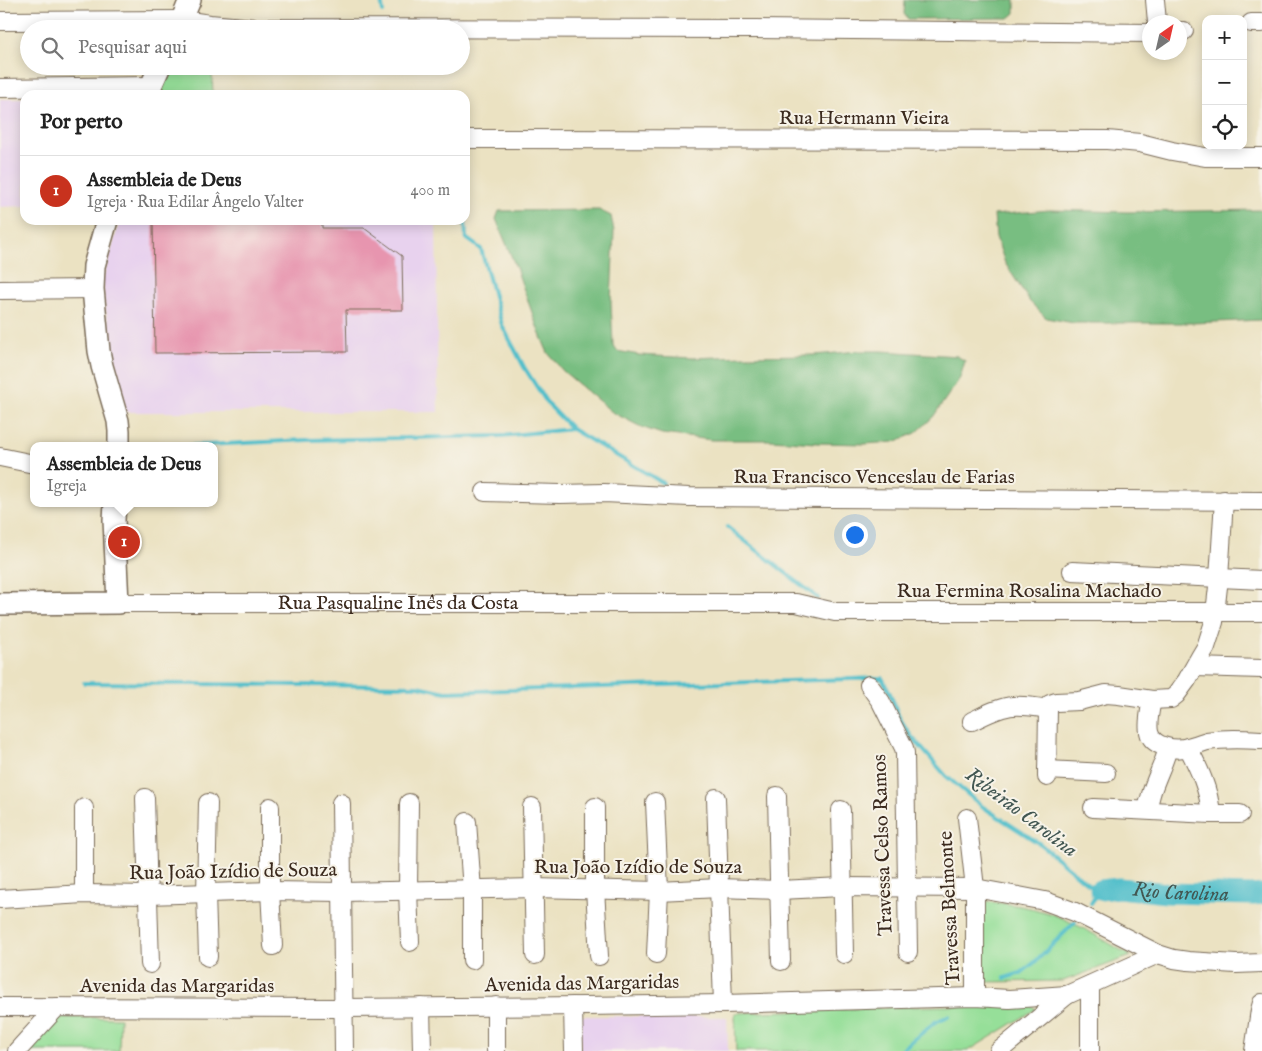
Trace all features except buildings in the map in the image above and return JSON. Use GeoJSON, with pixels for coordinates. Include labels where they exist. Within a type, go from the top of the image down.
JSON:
{"type":"FeatureCollection","features":[{"type":"Feature","properties":{"kind":"main road"},"geometry":{"type":"LineString","coordinates":[[182,20],[190,0]]}},
{"type":"Feature","properties":{"kind":"main road"},"geometry":{"type":"LineString","coordinates":[[149,90],[156,75]]}},
{"type":"Feature","properties":{"kind":"main road"},"geometry":{"type":"LineString","coordinates":[[106,225],[94,266],[93,289],[99,350],[118,421],[119,442]]}},
{"type":"Feature","properties":{"kind":"main road"},"geometry":{"type":"LineString","coordinates":[[115,507],[118,603]]}},
{"type":"Feature","properties":{"kind":"main road","name":"Rua Pasqualine Inês da Costa"},"geometry":{"type":"LineString","coordinates":[[0,604],[118,603]]}},
{"type":"Feature","properties":{"kind":"street"},"geometry":{"type":"LineString","coordinates":[[1155,0],[1156,15]]}},
{"type":"Feature","properties":{"kind":"street"},"geometry":{"type":"LineString","coordinates":[[0,21],[20,21]]}},
{"type":"Feature","properties":{"kind":"street"},"geometry":{"type":"LineString","coordinates":[[470,28],[1142,33]]}},
{"type":"Feature","properties":{"kind":"street"},"geometry":{"type":"LineString","coordinates":[[0,88],[149,90]]}},
{"type":"Feature","properties":{"kind":"street","name":"Rua Hermann Vieira"},"geometry":{"type":"LineString","coordinates":[[470,139],[1107,140],[1140,143],[1205,157],[1262,157]]}},
{"type":"Feature","properties":{"kind":"street"},"geometry":{"type":"LineString","coordinates":[[0,290],[93,289]]}},
{"type":"Feature","properties":{"kind":"street"},"geometry":{"type":"LineString","coordinates":[[0,457],[30,463]]}},
{"type":"Feature","properties":{"kind":"street","name":"Rua Francisco Venceslau de Farias"},"geometry":{"type":"LineString","coordinates":[[485,492],[604,493],[689,497],[1262,501]]}},
{"type":"Feature","properties":{"kind":"street"},"geometry":{"type":"LineString","coordinates":[[1106,773],[1047,773],[1048,709],[1050,704],[1079,701],[1106,694],[1152,700],[1171,699],[1176,695],[1206,647],[1214,622],[1224,500]]}},
{"type":"Feature","properties":{"kind":"street"},"geometry":{"type":"LineString","coordinates":[[1072,571],[1262,580]]}},
{"type":"Feature","properties":{"kind":"street","name":"Rua Pasqualine Inês da Costa"},"geometry":{"type":"LineString","coordinates":[[118,603],[796,603]]}},
{"type":"Feature","properties":{"kind":"street","name":"Rua Fermina Rosalina Machado"},"geometry":{"type":"LineString","coordinates":[[796,603],[822,609],[850,612],[1262,612]]}},
{"type":"Feature","properties":{"kind":"street"},"geometry":{"type":"LineString","coordinates":[[1195,667],[1262,669]]}},
{"type":"Feature","properties":{"kind":"street","name":"Travessa Celso Ramos"},"geometry":{"type":"LineString","coordinates":[[869,684],[881,702],[905,753],[908,952]]}},
{"type":"Feature","properties":{"kind":"street"},"geometry":{"type":"LineString","coordinates":[[1152,700],[1149,732],[1156,742],[1168,748],[1188,747],[1224,739],[1262,740]]}},
{"type":"Feature","properties":{"kind":"street"},"geometry":{"type":"LineString","coordinates":[[972,721],[1012,706],[1048,709]]}},
{"type":"Feature","properties":{"kind":"street"},"geometry":{"type":"LineString","coordinates":[[1188,747],[1204,782],[1211,814]]}},
{"type":"Feature","properties":{"kind":"street"},"geometry":{"type":"LineString","coordinates":[[1146,810],[1168,748]]}},
{"type":"Feature","properties":{"kind":"street"},"geometry":{"type":"LineString","coordinates":[[778,796],[782,962]]}},
{"type":"Feature","properties":{"kind":"street"},"geometry":{"type":"LineString","coordinates":[[145,798],[150,964]]}},
{"type":"Feature","properties":{"kind":"street"},"geometry":{"type":"LineString","coordinates":[[716,798],[723,1004]]}},
{"type":"Feature","properties":{"kind":"street"},"geometry":{"type":"LineString","coordinates":[[655,802],[659,891],[656,954]]}},
{"type":"Feature","properties":{"kind":"street"},"geometry":{"type":"LineString","coordinates":[[208,803],[206,894],[208,957]]}},
{"type":"Feature","properties":{"kind":"street"},"geometry":{"type":"LineString","coordinates":[[341,803],[344,1051]]}},
{"type":"Feature","properties":{"kind":"street"},"geometry":{"type":"LineString","coordinates":[[409,803],[408,890],[410,942]]}},
{"type":"Feature","properties":{"kind":"street"},"geometry":{"type":"LineString","coordinates":[[270,807],[270,891],[274,946]]}},
{"type":"Feature","properties":{"kind":"street"},"geometry":{"type":"LineString","coordinates":[[532,807],[535,955]]}},
{"type":"Feature","properties":{"kind":"street"},"geometry":{"type":"LineString","coordinates":[[595,807],[595,890],[599,956]]}},
{"type":"Feature","properties":{"kind":"street"},"geometry":{"type":"LineString","coordinates":[[84,808],[84,894]]}},
{"type":"Feature","properties":{"kind":"street"},"geometry":{"type":"LineString","coordinates":[[1093,808],[1240,814]]}},
{"type":"Feature","properties":{"kind":"street"},"geometry":{"type":"LineString","coordinates":[[841,810],[844,954]]}},
{"type":"Feature","properties":{"kind":"street","name":"Travessa Belmonte"},"geometry":{"type":"LineString","coordinates":[[972,821],[975,888],[975,997]]}},
{"type":"Feature","properties":{"kind":"street"},"geometry":{"type":"LineString","coordinates":[[467,822],[472,890],[472,960]]}},
{"type":"Feature","properties":{"kind":"street","name":"Rua João Izídio de Souza"},"geometry":{"type":"LineString","coordinates":[[0,898],[84,894],[148,895],[270,891],[342,892],[534,888],[659,891],[719,888],[780,890],[842,887],[975,888],[1045,901],[1075,912],[1158,954],[1188,961],[1236,964],[1262,963]]}},
{"type":"Feature","properties":{"kind":"street","name":"Avenida das Margaridas"},"geometry":{"type":"LineString","coordinates":[[17,1051],[57,1007],[344,1008],[723,1004],[975,997],[1009,999],[1067,995],[1158,954]]}},
{"type":"Feature","properties":{"kind":"street"},"geometry":{"type":"LineString","coordinates":[[1090,985],[1090,1051]]}},
{"type":"Feature","properties":{"kind":"street"},"geometry":{"type":"LineString","coordinates":[[1005,1049],[1067,995]]}},
{"type":"Feature","properties":{"kind":"street"},"geometry":{"type":"LineString","coordinates":[[1254,1051],[1262,1003]]}},
{"type":"Feature","properties":{"kind":"street"},"geometry":{"type":"LineString","coordinates":[[0,1006],[57,1007]]}},
{"type":"Feature","properties":{"kind":"street"},"geometry":{"type":"LineString","coordinates":[[496,1006],[496,1051]]}},
{"type":"Feature","properties":{"kind":"street"},"geometry":{"type":"LineString","coordinates":[[573,1006],[574,1051]]}},
{"type":"Feature","properties":{"kind":"street"},"geometry":{"type":"LineString","coordinates":[[422,1007],[422,1051]]}},
{"type":"Feature","properties":{"kind":"shaded area"},"geometry":{"type":"Polygon","coordinates":[[[0,99],[20,99],[20,206],[0,207],[0,99]]]}},
{"type":"Feature","properties":{"kind":"shaded area"},"geometry":{"type":"Polygon","coordinates":[[[119,225],[436,225],[438,412],[126,412],[104,302],[103,279],[119,225]]]}},
{"type":"Feature","properties":{"kind":"shaded area"},"geometry":{"type":"Polygon","coordinates":[[[581,1016],[727,1017],[728,1051],[580,1051],[581,1016]]]}},
{"type":"Feature","properties":{"kind":"green space"},"geometry":{"type":"Polygon","coordinates":[[[905,0],[1015,0],[1015,13],[1009,18],[908,19],[904,14],[905,0]]]}},
{"type":"Feature","properties":{"kind":"green space"},"geometry":{"type":"Polygon","coordinates":[[[166,75],[212,75],[213,90],[160,90],[166,75]]]}},
{"type":"Feature","properties":{"kind":"green space"},"geometry":{"type":"Polygon","coordinates":[[[599,210],[611,216],[614,231],[611,302],[613,345],[617,351],[639,355],[692,358],[814,355],[859,351],[957,356],[965,361],[960,378],[933,417],[916,433],[894,442],[865,444],[771,440],[712,440],[662,434],[641,427],[612,412],[563,371],[548,353],[496,219],[499,211],[599,210]]]}},
{"type":"Feature","properties":{"kind":"green space"},"geometry":{"type":"Polygon","coordinates":[[[1050,210],[1127,212],[1262,210],[1262,320],[1192,323],[1074,323],[1046,318],[1030,302],[1005,263],[996,237],[994,215],[1050,210]]]}},
{"type":"Feature","properties":{"kind":"green space"},"geometry":{"type":"Polygon","coordinates":[[[981,901],[1024,907],[1062,918],[1131,956],[1063,981],[983,982],[981,901]]]}},
{"type":"Feature","properties":{"kind":"green space"},"geometry":{"type":"Polygon","coordinates":[[[1028,1004],[1036,1009],[968,1051],[736,1051],[735,1013],[1028,1004]]]}},
{"type":"Feature","properties":{"kind":"green space"},"geometry":{"type":"Polygon","coordinates":[[[61,1017],[120,1018],[119,1051],[23,1051],[55,1019],[61,1017]]]}},
{"type":"Feature","properties":{"kind":"waterway","name":"Ribeirão Carolina"},"geometry":{"type":"LineString","coordinates":[[381,0],[383,12]]}},
{"type":"Feature","properties":{"kind":"waterway","name":"Ribeirão Carolina"},"geometry":{"type":"LineString","coordinates":[[465,225],[466,238],[481,249],[502,325],[524,367],[547,403],[572,429],[663,483]]}},
{"type":"Feature","properties":{"kind":"waterway"},"geometry":{"type":"LineString","coordinates":[[218,444],[307,440],[501,436],[572,429]]}},
{"type":"Feature","properties":{"kind":"waterway","name":"Ribeirão Carolina"},"geometry":{"type":"LineString","coordinates":[[727,527],[818,598]]}},
{"type":"Feature","properties":{"kind":"waterway"},"geometry":{"type":"LineString","coordinates":[[84,683],[418,686],[446,692],[882,678],[899,717],[911,736],[946,776],[983,807],[1040,844],[1088,884],[1100,890],[1091,903]]}},
{"type":"Feature","properties":{"kind":"waterway","name":"Rio Carolina"},"geometry":{"type":"LineString","coordinates":[[1100,890],[1119,888],[1167,893],[1262,894]]}},
{"type":"Feature","properties":{"kind":"waterway"},"geometry":{"type":"LineString","coordinates":[[1005,978],[1021,973],[1035,962],[1075,922]]}},
{"type":"Feature","properties":{"kind":"waterway"},"geometry":{"type":"LineString","coordinates":[[900,1051],[935,1022],[949,1016]]}},
{"type":"Feature","properties":{"kind":"place","name":"Assembleia de Deus"},"geometry":{"type":"Point","coordinates":[124,542]}}]}
